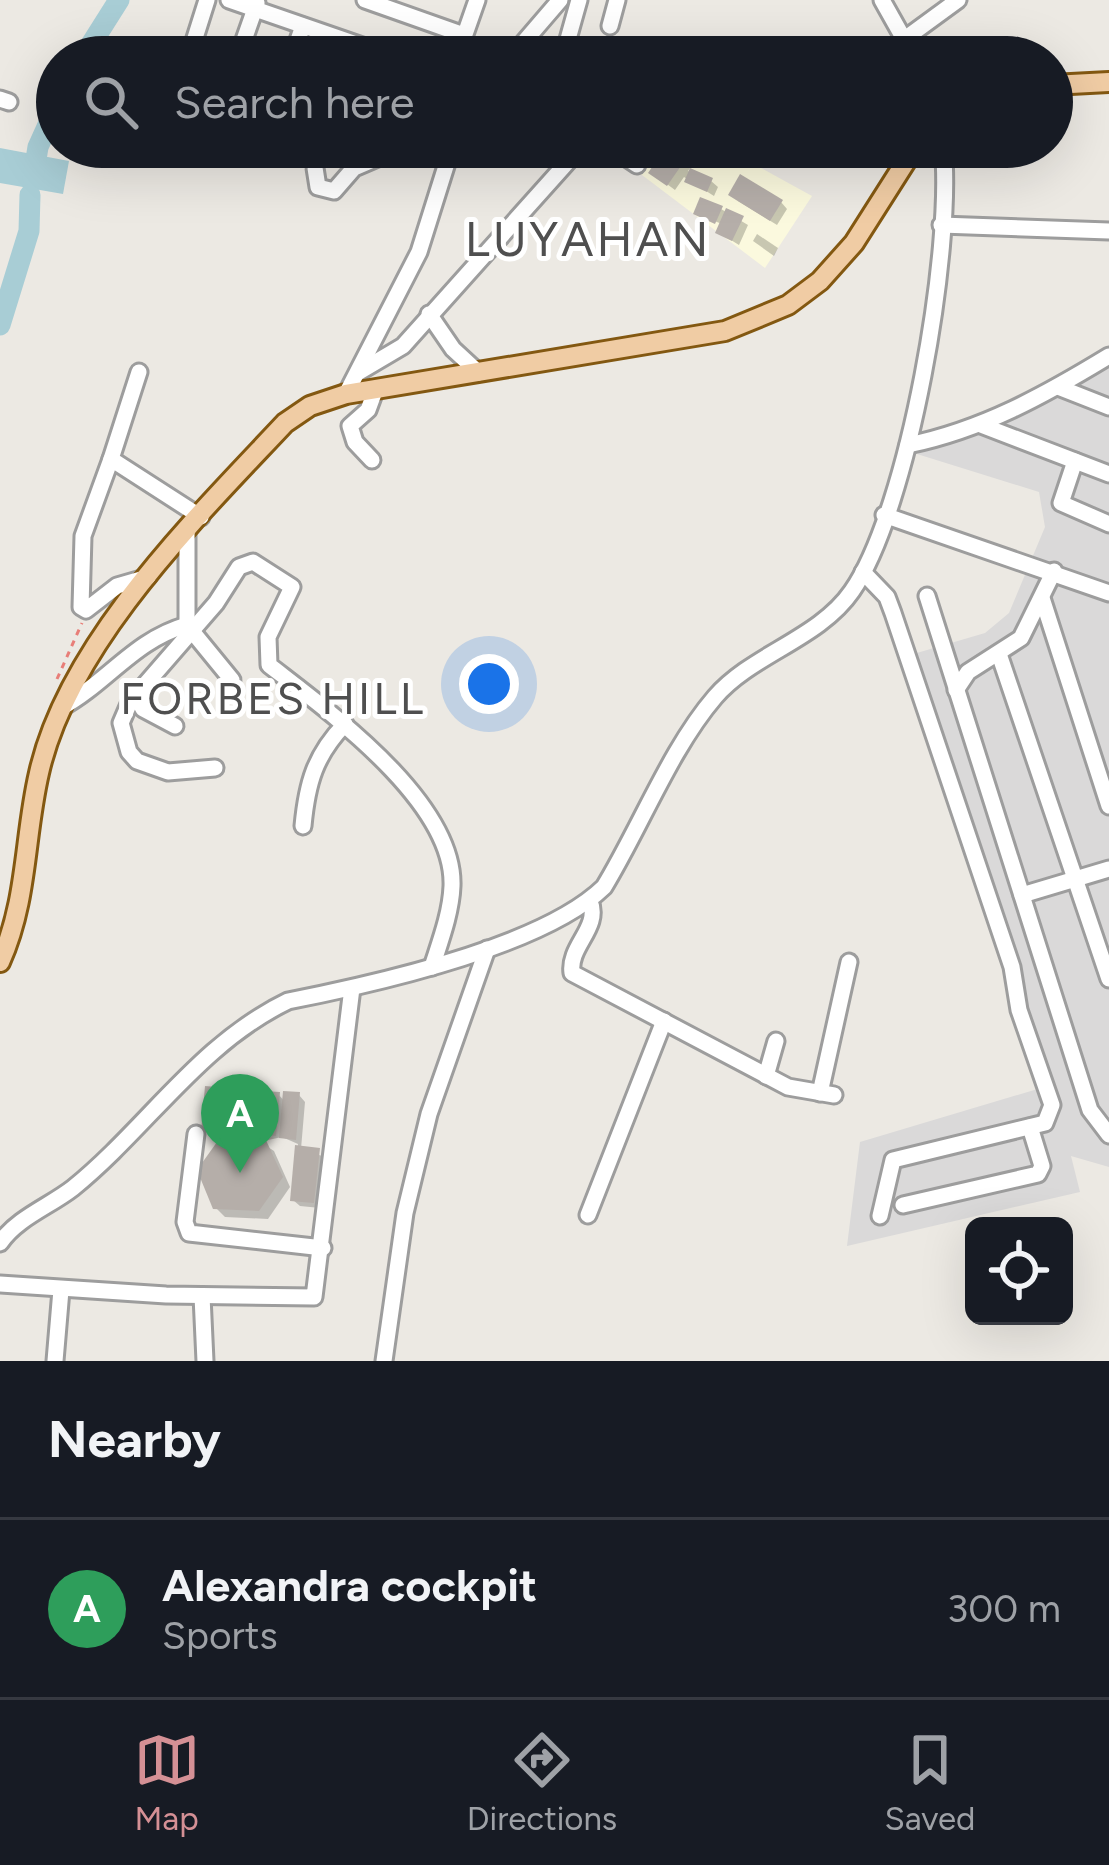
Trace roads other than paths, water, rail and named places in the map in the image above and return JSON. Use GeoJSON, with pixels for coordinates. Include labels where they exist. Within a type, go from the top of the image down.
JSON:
{"type":"FeatureCollection","features":[{"type":"Feature","properties":{"kind":"main road"},"geometry":{"type":"LineString","coordinates":[[1073,85],[1109,82]]}},
{"type":"Feature","properties":{"kind":"main road"},"geometry":{"type":"LineString","coordinates":[[0,962],[23,893],[39,773],[62,704],[110,624],[285,423],[310,406],[346,394],[725,331],[788,305],[820,281],[854,243],[902,168]]}},
{"type":"Feature","properties":{"kind":"street"},"geometry":{"type":"LineString","coordinates":[[196,36],[207,0]]}},
{"type":"Feature","properties":{"kind":"street"},"geometry":{"type":"LineString","coordinates":[[229,0],[256,4],[334,36]]}},
{"type":"Feature","properties":{"kind":"street"},"geometry":{"type":"LineString","coordinates":[[365,0],[464,35],[477,0]]}},
{"type":"Feature","properties":{"kind":"street"},"geometry":{"type":"LineString","coordinates":[[529,36],[560,0]]}},
{"type":"Feature","properties":{"kind":"street"},"geometry":{"type":"LineString","coordinates":[[569,36],[579,0]]}},
{"type":"Feature","properties":{"kind":"street"},"geometry":{"type":"LineString","coordinates":[[610,26],[617,0]]}},
{"type":"Feature","properties":{"kind":"street"},"geometry":{"type":"LineString","coordinates":[[882,0],[905,36]]}},
{"type":"Feature","properties":{"kind":"street"},"geometry":{"type":"LineString","coordinates":[[909,36],[950,3]]}},
{"type":"Feature","properties":{"kind":"street"},"geometry":{"type":"LineString","coordinates":[[245,36],[256,4]]}},
{"type":"Feature","properties":{"kind":"street"},"geometry":{"type":"LineString","coordinates":[[299,36],[303,26]]}},
{"type":"Feature","properties":{"kind":"street"},"geometry":{"type":"LineString","coordinates":[[315,168],[318,188],[334,190],[354,168]]}},
{"type":"Feature","properties":{"kind":"street"},"geometry":{"type":"LineString","coordinates":[[346,394],[419,252],[445,168]]}},
{"type":"Feature","properties":{"kind":"street"},"geometry":{"type":"LineString","coordinates":[[358,372],[403,346],[562,168]]}},
{"type":"Feature","properties":{"kind":"street"},"geometry":{"type":"LineString","coordinates":[[0,1243],[73,1187],[241,1029],[289,1001],[432,968],[487,949],[590,901],[604,887],[694,724],[717,695],[846,599],[863,572],[908,445],[932,319],[942,168]]}},
{"type":"Feature","properties":{"kind":"street"},"geometry":{"type":"LineString","coordinates":[[941,224],[1109,231]]}},
{"type":"Feature","properties":{"kind":"street"},"geometry":{"type":"LineString","coordinates":[[429,314],[453,349],[479,373]]}},
{"type":"Feature","properties":{"kind":"street"},"geometry":{"type":"LineString","coordinates":[[908,445],[950,438],[981,425],[1058,388],[1109,356]]}},
{"type":"Feature","properties":{"kind":"street"},"geometry":{"type":"LineString","coordinates":[[139,372],[82,536],[80,602],[86,610],[117,586],[150,577]]}},
{"type":"Feature","properties":{"kind":"street"},"geometry":{"type":"LineString","coordinates":[[1058,388],[1109,406]]}},
{"type":"Feature","properties":{"kind":"street"},"geometry":{"type":"LineString","coordinates":[[372,460],[355,442],[350,426],[370,406],[375,391]]}},
{"type":"Feature","properties":{"kind":"street"},"geometry":{"type":"LineString","coordinates":[[981,425],[1109,473]]}},
{"type":"Feature","properties":{"kind":"street"},"geometry":{"type":"LineString","coordinates":[[110,459],[201,517]]}},
{"type":"Feature","properties":{"kind":"street"},"geometry":{"type":"LineString","coordinates":[[1075,461],[1061,503],[1109,524]]}},
{"type":"Feature","properties":{"kind":"street"},"geometry":{"type":"LineString","coordinates":[[103,483],[138,476]]}},
{"type":"Feature","properties":{"kind":"street"},"geometry":{"type":"LineString","coordinates":[[884,515],[1109,593]]}},
{"type":"Feature","properties":{"kind":"street"},"geometry":{"type":"LineString","coordinates":[[188,533],[190,628],[232,680]]}},
{"type":"Feature","properties":{"kind":"street"},"geometry":{"type":"LineString","coordinates":[[214,768],[168,772],[137,761],[122,733],[124,711],[239,567],[258,564],[292,587],[268,637],[268,665],[345,724],[426,815],[446,846],[452,887],[432,968]]}},
{"type":"Feature","properties":{"kind":"street"},"geometry":{"type":"LineString","coordinates":[[863,572],[887,597],[1012,968],[1018,1010],[1052,1106],[1045,1123],[893,1160],[880,1216]]}},
{"type":"Feature","properties":{"kind":"street"},"geometry":{"type":"LineString","coordinates":[[956,689],[968,672],[1021,638],[1054,572]]}},
{"type":"Feature","properties":{"kind":"street"},"geometry":{"type":"LineString","coordinates":[[927,596],[1090,1110],[1109,1135]]}},
{"type":"Feature","properties":{"kind":"street"},"geometry":{"type":"LineString","coordinates":[[1042,598],[1109,806]]}},
{"type":"Feature","properties":{"kind":"street"},"geometry":{"type":"LineString","coordinates":[[62,704],[91,690],[139,645],[190,628]]}},
{"type":"Feature","properties":{"kind":"street"},"geometry":{"type":"LineString","coordinates":[[999,654],[1109,979]]}},
{"type":"Feature","properties":{"kind":"street"},"geometry":{"type":"LineString","coordinates":[[136,696],[143,709],[175,726]]}},
{"type":"Feature","properties":{"kind":"street"},"geometry":{"type":"LineString","coordinates":[[303,826],[313,766],[345,724]]}},
{"type":"Feature","properties":{"kind":"street"},"geometry":{"type":"LineString","coordinates":[[1022,895],[1109,869]]}},
{"type":"Feature","properties":{"kind":"street"},"geometry":{"type":"LineString","coordinates":[[590,901],[593,919],[570,970],[766,1076],[827,1094],[849,962]]}},
{"type":"Feature","properties":{"kind":"street"},"geometry":{"type":"LineString","coordinates":[[384,1361],[405,1213],[429,1114],[487,949]]}},
{"type":"Feature","properties":{"kind":"street"},"geometry":{"type":"LineString","coordinates":[[0,1284],[307,1300],[318,1285],[331,1137],[352,988]]}},
{"type":"Feature","properties":{"kind":"street"},"geometry":{"type":"LineString","coordinates":[[588,1215],[664,1021]]}},
{"type":"Feature","properties":{"kind":"street"},"geometry":{"type":"LineString","coordinates":[[766,1076],[776,1041]]}},
{"type":"Feature","properties":{"kind":"street"},"geometry":{"type":"LineString","coordinates":[[903,1205],[1038,1174],[1042,1166],[1030,1126]]}},
{"type":"Feature","properties":{"kind":"street"},"geometry":{"type":"LineString","coordinates":[[196,1134],[185,1222],[189,1233],[323,1248]]}},
{"type":"Feature","properties":{"kind":"street"},"geometry":{"type":"LineString","coordinates":[[55,1361],[61,1290]]}},
{"type":"Feature","properties":{"kind":"street"},"geometry":{"type":"LineString","coordinates":[[202,1296],[205,1361]]}},
{"type":"Feature","properties":{"kind":"water"},"geometry":{"type":"Polygon","coordinates":[[[0,148],[36,155],[36,168],[68,168],[63,194],[0,183],[0,148]]]}},
{"type":"Feature","properties":{"kind":"waterway"},"geometry":{"type":"LineString","coordinates":[[96,36],[119,0]]}},
{"type":"Feature","properties":{"kind":"waterway"},"geometry":{"type":"LineString","coordinates":[[33,178],[36,159]]}},
{"type":"Feature","properties":{"kind":"waterway"},"geometry":{"type":"LineString","coordinates":[[30,195],[31,189]]}},
{"type":"Feature","properties":{"kind":"waterway"},"geometry":{"type":"LineString","coordinates":[[0,325],[29,231],[30,195]]}},
{"type":"Feature","properties":{"kind":"place","name":"Alexandra cockpit"},"geometry":{"type":"Point","coordinates":[240,1173]}},
{"type":"Feature","properties":{"kind":"district","name":"LUYAHAN"},"geometry":{"type":"Point","coordinates":[588,239]}},
{"type":"Feature","properties":{"kind":"district","name":"FORBES HILL"},"geometry":{"type":"Point","coordinates":[273,698]}}]}
